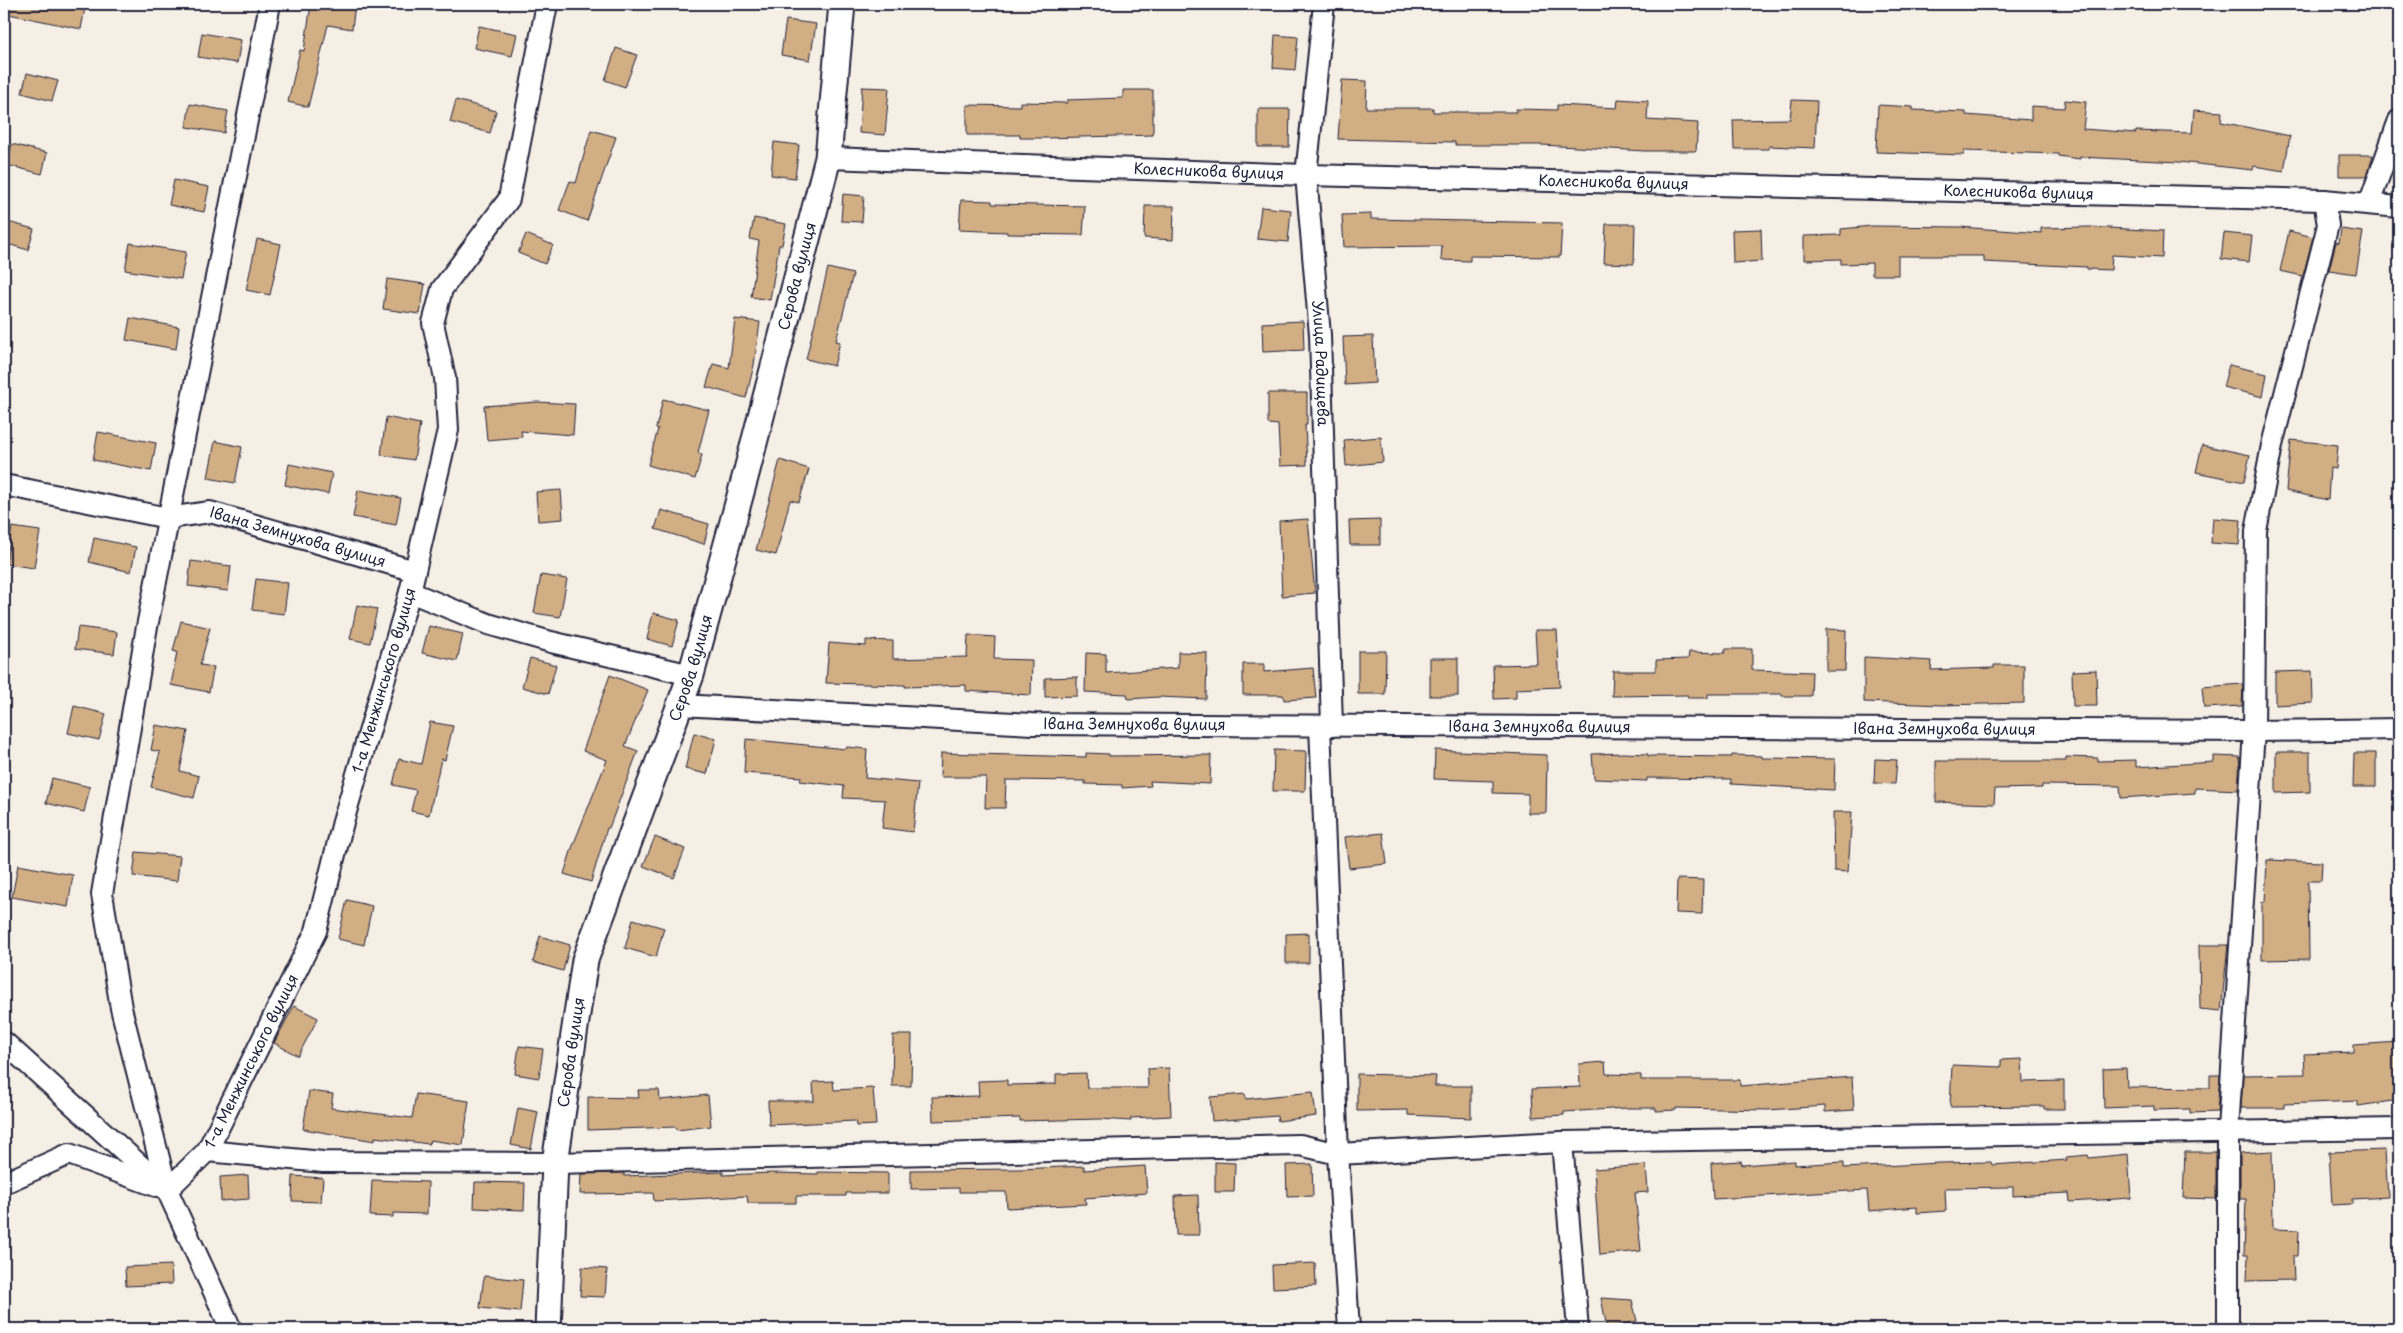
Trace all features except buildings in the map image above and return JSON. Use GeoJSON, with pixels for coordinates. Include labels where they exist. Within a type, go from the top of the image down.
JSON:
{"type":"FeatureCollection","features":[{"type":"Feature","properties":{"kind":"street"},"geometry":{"type":"LineString","coordinates":[[231,1329],[167,1190],[121,1008],[102,894],[146,632],[270,4]]}},
{"type":"Feature","properties":{"kind":"street","name":"1-а Менжинського вулиця"},"geometry":{"type":"LineString","coordinates":[[167,1190],[207,1151],[316,930],[343,822],[410,592],[448,430],[445,378],[433,323],[442,289],[509,199],[547,4]]}},
{"type":"Feature","properties":{"kind":"street","name":"Сєрова вулиця"},"geometry":{"type":"LineString","coordinates":[[548,1329],[555,1163],[585,960],[691,675],[746,474],[828,158],[842,4]]}},
{"type":"Feature","properties":{"kind":"street","name":"Улица Радищева"},"geometry":{"type":"LineString","coordinates":[[1324,4],[1306,175],[1320,335],[1326,726],[1338,1154],[1349,1329]]}},
{"type":"Feature","properties":{"kind":"street"},"geometry":{"type":"LineString","coordinates":[[2368,204],[2399,120]]}},
{"type":"Feature","properties":{"kind":"street","name":"Колесникова вулиця"},"geometry":{"type":"LineString","coordinates":[[828,158],[1306,175],[2324,200],[2399,207]]}},
{"type":"Feature","properties":{"kind":"street"},"geometry":{"type":"LineString","coordinates":[[2228,1329],[2228,1130],[2254,730],[2256,530],[2272,445],[2328,225],[2324,200]]}},
{"type":"Feature","properties":{"kind":"street","name":"Івана Земнухова вулиця"},"geometry":{"type":"LineString","coordinates":[[4,486],[168,518],[210,512],[415,571]]}},
{"type":"Feature","properties":{"kind":"street"},"geometry":{"type":"LineString","coordinates":[[410,592],[488,624],[551,642],[691,675]]}},
{"type":"Feature","properties":{"kind":"street","name":"Івана Земнухова вулиця"},"geometry":{"type":"LineString","coordinates":[[680,705],[1032,724],[2254,730],[2399,728]]}},
{"type":"Feature","properties":{"kind":"street"},"geometry":{"type":"LineString","coordinates":[[4,1042],[167,1190]]}},
{"type":"Feature","properties":{"kind":"street"},"geometry":{"type":"LineString","coordinates":[[207,1151],[323,1162],[555,1163],[1300,1145],[1338,1154],[1562,1142],[2228,1130],[2399,1129]]}},
{"type":"Feature","properties":{"kind":"street"},"geometry":{"type":"LineString","coordinates":[[1562,1142],[1578,1329]]}},
{"type":"Feature","properties":{"kind":"street"},"geometry":{"type":"LineString","coordinates":[[4,1183],[69,1154],[167,1190]]}}]}
